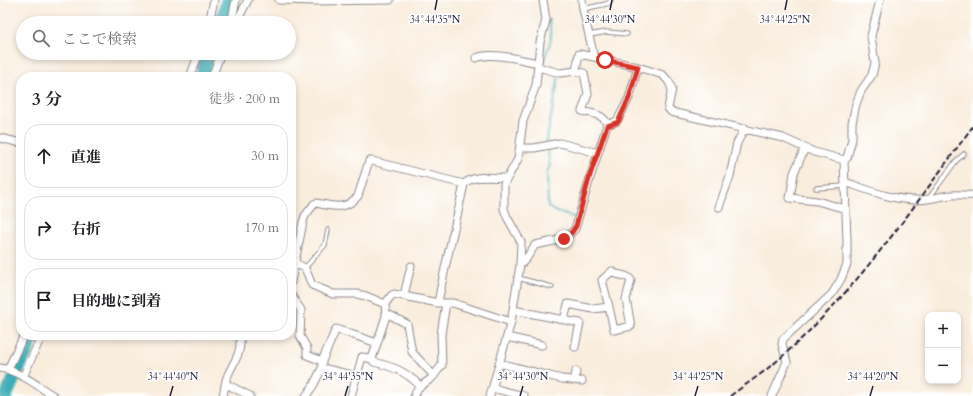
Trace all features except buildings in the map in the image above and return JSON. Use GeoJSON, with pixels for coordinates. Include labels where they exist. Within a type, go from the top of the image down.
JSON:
{"type":"FeatureCollection","features":[{"type":"Feature","properties":{"kind":"street"},"geometry":{"type":"LineString","coordinates":[[211,16],[214,0]]}},
{"type":"Feature","properties":{"kind":"street"},"geometry":{"type":"LineString","coordinates":[[233,16],[236,0]]}},
{"type":"Feature","properties":{"kind":"street"},"geometry":{"type":"LineString","coordinates":[[240,16],[248,0]]}},
{"type":"Feature","properties":{"kind":"street"},"geometry":{"type":"LineString","coordinates":[[279,0],[390,0]]}},
{"type":"Feature","properties":{"kind":"street"},"geometry":{"type":"LineString","coordinates":[[490,396],[511,322],[520,265],[521,242],[504,209],[504,184],[518,159],[523,121],[536,85],[541,36],[546,17],[542,0]]}},
{"type":"Feature","properties":{"kind":"street"},"geometry":{"type":"LineString","coordinates":[[582,0],[594,57]]}},
{"type":"Feature","properties":{"kind":"street"},"geometry":{"type":"LineString","coordinates":[[772,396],[787,362],[782,344],[783,339],[832,294],[845,272],[847,253],[844,160],[847,158],[852,139],[852,123],[856,104],[861,91],[872,74],[875,63],[871,36],[880,0]]}},
{"type":"Feature","properties":{"kind":"street"},"geometry":{"type":"LineString","coordinates":[[576,71],[579,54],[638,67],[663,76],[669,82],[672,89],[668,108],[670,112],[745,128],[783,138],[814,152],[844,160]]}},
{"type":"Feature","properties":{"kind":"street"},"geometry":{"type":"LineString","coordinates":[[476,58],[482,56],[499,56],[538,65],[560,73],[576,71],[584,73],[588,94],[582,111],[603,117],[606,120],[607,126],[590,175],[575,229],[564,239],[535,245],[520,265]]}},
{"type":"Feature","properties":{"kind":"street"},"geometry":{"type":"LineString","coordinates":[[192,72],[196,60]]}},
{"type":"Feature","properties":{"kind":"street"},"geometry":{"type":"LineString","coordinates":[[214,72],[218,60]]}},
{"type":"Feature","properties":{"kind":"street"},"geometry":{"type":"LineString","coordinates":[[607,126],[618,122],[629,98],[638,67]]}},
{"type":"Feature","properties":{"kind":"street"},"geometry":{"type":"LineString","coordinates":[[719,208],[730,176],[737,143],[745,128]]}},
{"type":"Feature","properties":{"kind":"street"},"geometry":{"type":"LineString","coordinates":[[0,138],[16,142]]}},
{"type":"Feature","properties":{"kind":"street"},"geometry":{"type":"LineString","coordinates":[[520,148],[534,148],[560,143],[598,153]]}},
{"type":"Feature","properties":{"kind":"street"},"geometry":{"type":"LineString","coordinates":[[805,148],[794,173],[790,198],[817,201],[846,209]]}},
{"type":"Feature","properties":{"kind":"street"},"geometry":{"type":"LineString","coordinates":[[296,250],[305,216],[314,204],[316,203],[341,207],[355,199],[358,196],[369,161],[372,160],[464,184],[472,179],[506,178]]}},
{"type":"Feature","properties":{"kind":"street"},"geometry":{"type":"LineString","coordinates":[[438,303],[464,184]]}},
{"type":"Feature","properties":{"kind":"street"},"geometry":{"type":"LineString","coordinates":[[845,184],[901,199],[918,200],[953,194],[973,195]]}},
{"type":"Feature","properties":{"kind":"street"},"geometry":{"type":"LineString","coordinates":[[296,264],[305,268],[312,285],[333,294],[366,296],[385,304]]}},
{"type":"Feature","properties":{"kind":"street"},"geometry":{"type":"LineString","coordinates":[[404,295],[411,266]]}},
{"type":"Feature","properties":{"kind":"street"},"geometry":{"type":"LineString","coordinates":[[612,271],[628,277],[631,280],[626,299],[631,326],[614,330],[609,307],[602,280],[612,271]]}},
{"type":"Feature","properties":{"kind":"street"},"geometry":{"type":"LineString","coordinates":[[372,359],[386,316],[385,304],[394,294],[438,303],[453,303],[511,322]]}},
{"type":"Feature","properties":{"kind":"street"},"geometry":{"type":"LineString","coordinates":[[296,302],[301,310],[300,336],[307,348],[307,355],[322,364],[356,376]]}},
{"type":"Feature","properties":{"kind":"street"},"geometry":{"type":"LineString","coordinates":[[414,396],[420,386],[434,376],[440,369],[443,361],[441,334],[446,303]]}},
{"type":"Feature","properties":{"kind":"street"},"geometry":{"type":"LineString","coordinates":[[564,320],[568,304],[593,309],[609,307]]}},
{"type":"Feature","properties":{"kind":"street"},"geometry":{"type":"LineString","coordinates":[[513,310],[580,323],[575,347]]}},
{"type":"Feature","properties":{"kind":"street"},"geometry":{"type":"LineString","coordinates":[[386,313],[406,324],[412,352],[434,376]]}},
{"type":"Feature","properties":{"kind":"street"},"geometry":{"type":"LineString","coordinates":[[306,396],[313,386],[336,328],[378,343]]}},
{"type":"Feature","properties":{"kind":"street"},"geometry":{"type":"LineString","coordinates":[[507,337],[542,344]]}},
{"type":"Feature","properties":{"kind":"street"},"geometry":{"type":"LineString","coordinates":[[9,370],[22,340]]}},
{"type":"Feature","properties":{"kind":"street"},"geometry":{"type":"LineString","coordinates":[[22,376],[40,340]]}},
{"type":"Feature","properties":{"kind":"street"},"geometry":{"type":"LineString","coordinates":[[223,396],[226,384],[239,353],[241,340]]}},
{"type":"Feature","properties":{"kind":"street"},"geometry":{"type":"LineString","coordinates":[[351,396],[362,357],[372,359],[374,362],[406,374],[420,386]]}},
{"type":"Feature","properties":{"kind":"street"},"geometry":{"type":"LineString","coordinates":[[499,363],[562,379],[579,381],[576,372]]}},
{"type":"Feature","properties":{"kind":"street"},"geometry":{"type":"LineString","coordinates":[[0,368],[22,376],[54,396]]}},
{"type":"Feature","properties":{"kind":"street"},"geometry":{"type":"LineString","coordinates":[[226,384],[250,396]]}},
{"type":"Feature","properties":{"kind":"street"},"geometry":{"type":"LineString","coordinates":[[492,388],[524,396]]}},
{"type":"Feature","properties":{"kind":"lane"},"geometry":{"type":"LineString","coordinates":[[583,9],[610,3],[611,0]]}},
{"type":"Feature","properties":{"kind":"lane"},"geometry":{"type":"LineString","coordinates":[[589,35],[607,32],[627,34]]}},
{"type":"Feature","properties":{"kind":"lane"},"geometry":{"type":"LineString","coordinates":[[928,198],[956,161],[964,154]]}},
{"type":"Feature","properties":{"kind":"lane"},"geometry":{"type":"LineString","coordinates":[[816,188],[845,184]]}},
{"type":"Feature","properties":{"kind":"lane"},"geometry":{"type":"LineString","coordinates":[[305,268],[325,245],[328,230]]}},
{"type":"Feature","properties":{"kind":"lane"},"geometry":{"type":"LineString","coordinates":[[518,278],[552,287]]}},
{"type":"Feature","properties":{"kind":"waterway"},"geometry":{"type":"LineString","coordinates":[[223,16],[227,0]]}},
{"type":"Feature","properties":{"kind":"waterway"},"geometry":{"type":"LineString","coordinates":[[543,64],[551,39],[549,20]]}},
{"type":"Feature","properties":{"kind":"waterway"},"geometry":{"type":"LineString","coordinates":[[203,72],[207,60]]}},
{"type":"Feature","properties":{"kind":"waterway"},"geometry":{"type":"LineString","coordinates":[[546,143],[559,76]]}},
{"type":"Feature","properties":{"kind":"waterway"},"geometry":{"type":"LineString","coordinates":[[547,148],[550,166],[547,172],[548,207],[557,212],[576,218]]}},
{"type":"Feature","properties":{"kind":"waterway"},"geometry":{"type":"LineString","coordinates":[[6,396],[32,340]]}},
{"type":"Feature","properties":{"kind":"railway"},"geometry":{"type":"LineString","coordinates":[[730,396],[779,359],[813,328],[838,301],[908,215],[973,126]]}},
{"type":"Feature","properties":{"kind":"route"},"geometry":{"type":"LineString","coordinates":[[564,239],[568,237],[575,229],[590,175],[605,136],[607,126],[618,122],[629,98],[638,67],[605,60]]}}]}
